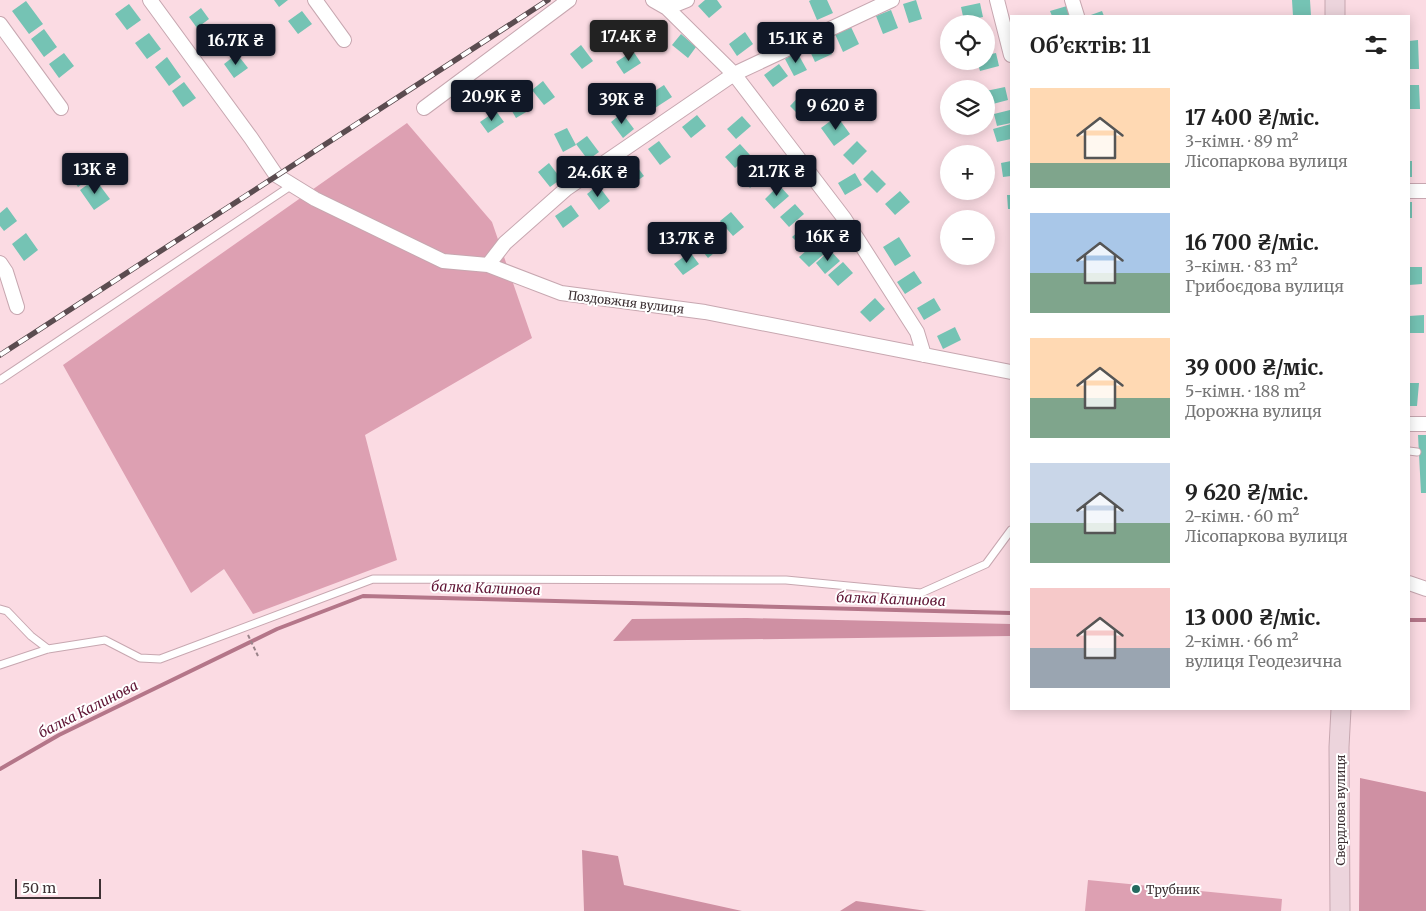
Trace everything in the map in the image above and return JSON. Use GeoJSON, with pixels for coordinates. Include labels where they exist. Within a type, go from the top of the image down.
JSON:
{"type":"FeatureCollection","features":[{"type":"Feature","properties":{"kind":"street","name":"Поздовжня вулиця"},"geometry":{"type":"LineString","coordinates":[[150,0],[276,175],[315,198],[443,261],[488,265],[561,293],[705,312],[1010,372]]}},
{"type":"Feature","properties":{"kind":"street"},"geometry":{"type":"LineString","coordinates":[[315,0],[344,40]]}},
{"type":"Feature","properties":{"kind":"street"},"geometry":{"type":"LineString","coordinates":[[424,108],[569,0]]}},
{"type":"Feature","properties":{"kind":"street"},"geometry":{"type":"LineString","coordinates":[[653,0],[667,8],[734,74],[844,218],[917,332],[924,355]]}},
{"type":"Feature","properties":{"kind":"street"},"geometry":{"type":"LineString","coordinates":[[667,8],[687,0]]}},
{"type":"Feature","properties":{"kind":"street"},"geometry":{"type":"LineString","coordinates":[[488,265],[504,243],[566,189],[734,74],[892,0]]}},
{"type":"Feature","properties":{"kind":"street"},"geometry":{"type":"LineString","coordinates":[[997,0],[1010,51]]}},
{"type":"Feature","properties":{"kind":"street"},"geometry":{"type":"LineString","coordinates":[[1072,0],[1077,15]]}},
{"type":"Feature","properties":{"kind":"street"},"geometry":{"type":"LineString","coordinates":[[1335,0],[1335,15]]}},
{"type":"Feature","properties":{"kind":"street"},"geometry":{"type":"LineString","coordinates":[[0,24],[61,108]]}},
{"type":"Feature","properties":{"kind":"street"},"geometry":{"type":"LineString","coordinates":[[1410,191],[1426,190]]}},
{"type":"Feature","properties":{"kind":"street"},"geometry":{"type":"LineString","coordinates":[[0,263],[6,272],[17,307]]}},
{"type":"Feature","properties":{"kind":"street"},"geometry":{"type":"LineString","coordinates":[[1410,424],[1426,424]]}},
{"type":"Feature","properties":{"kind":"street"},"geometry":{"type":"LineString","coordinates":[[1410,583],[1426,589]]}},
{"type":"Feature","properties":{"kind":"street","name":"Свердлова вулиця"},"geometry":{"type":"LineString","coordinates":[[1340,911],[1339,747],[1341,710]]}},
{"type":"Feature","properties":{"kind":"lane"},"geometry":{"type":"LineString","coordinates":[[0,380],[292,185]]}},
{"type":"Feature","properties":{"kind":"lane"},"geometry":{"type":"LineString","coordinates":[[1410,452],[1417,452]]}},
{"type":"Feature","properties":{"kind":"lane"},"geometry":{"type":"LineString","coordinates":[[0,665],[48,648],[105,640],[140,658],[160,659],[373,579],[786,580],[921,592],[986,564],[1010,531]]}},
{"type":"Feature","properties":{"kind":"lane"},"geometry":{"type":"LineString","coordinates":[[0,609],[7,611],[31,636],[48,648]]}},
{"type":"Feature","properties":{"kind":"path"},"geometry":{"type":"LineString","coordinates":[[246,630],[258,656]]}},
{"type":"Feature","properties":{"kind":"shaded area"},"geometry":{"type":"Polygon","coordinates":[[[407,123],[492,222],[532,338],[365,435],[397,560],[253,614],[224,569],[191,593],[63,365],[407,123]]]}},
{"type":"Feature","properties":{"kind":"shaded area"},"geometry":{"type":"Polygon","coordinates":[[[747,618],[1010,624],[1010,636],[613,641],[632,619],[747,618]]]}},
{"type":"Feature","properties":{"kind":"shaded area"},"geometry":{"type":"Polygon","coordinates":[[[1360,778],[1426,792],[1426,911],[1359,911],[1360,778]]]}},
{"type":"Feature","properties":{"kind":"shaded area"},"geometry":{"type":"Polygon","coordinates":[[[582,850],[618,856],[624,885],[742,911],[584,911],[582,850]]]}},
{"type":"Feature","properties":{"kind":"shaded area","name":"Трубник"},"geometry":{"type":"Polygon","coordinates":[[[1088,880],[1282,899],[1281,911],[1085,911],[1088,880]]]}},
{"type":"Feature","properties":{"kind":"shaded area"},"geometry":{"type":"Polygon","coordinates":[[[856,901],[927,911],[840,911],[856,901]]]}},
{"type":"Feature","properties":{"kind":"building"},"geometry":{"type":"Polygon","coordinates":[[[274,0],[288,0],[279,7],[274,0]]]}},
{"type":"Feature","properties":{"kind":"building"},"geometry":{"type":"Polygon","coordinates":[[[705,0],[717,0],[722,7],[709,18],[698,6],[705,0]]]}},
{"type":"Feature","properties":{"kind":"building"},"geometry":{"type":"Polygon","coordinates":[[[827,0],[833,13],[817,20],[809,1],[827,0]]]}},
{"type":"Feature","properties":{"kind":"building"},"geometry":{"type":"Polygon","coordinates":[[[916,0],[922,19],[909,23],[903,4],[916,0]]]}},
{"type":"Feature","properties":{"kind":"building"},"geometry":{"type":"Polygon","coordinates":[[[1292,0],[1310,0],[1311,15],[1293,15],[1292,0]]]}},
{"type":"Feature","properties":{"kind":"building"},"geometry":{"type":"Polygon","coordinates":[[[26,1],[43,24],[29,34],[12,11],[26,1]]]}},
{"type":"Feature","properties":{"kind":"building"},"geometry":{"type":"Polygon","coordinates":[[[980,3],[983,15],[963,15],[961,7],[980,3]]]}},
{"type":"Feature","properties":{"kind":"building"},"geometry":{"type":"Polygon","coordinates":[[[129,4],[141,20],[127,30],[115,14],[129,4]]]}},
{"type":"Feature","properties":{"kind":"building"},"geometry":{"type":"Polygon","coordinates":[[[1067,6],[1070,15],[1052,15],[1050,11],[1067,6]]]}},
{"type":"Feature","properties":{"kind":"building"},"geometry":{"type":"Polygon","coordinates":[[[201,8],[209,19],[197,28],[189,17],[201,8]]]}},
{"type":"Feature","properties":{"kind":"building"},"geometry":{"type":"Polygon","coordinates":[[[891,10],[898,28],[883,34],[876,16],[891,10]]]}},
{"type":"Feature","properties":{"kind":"building"},"geometry":{"type":"Polygon","coordinates":[[[302,11],[312,24],[298,34],[288,21],[302,11]]]}},
{"type":"Feature","properties":{"kind":"building"},"geometry":{"type":"Polygon","coordinates":[[[1102,11],[1104,15],[1091,15],[1102,11]]]}},
{"type":"Feature","properties":{"kind":"building"},"geometry":{"type":"Polygon","coordinates":[[[851,27],[859,44],[843,52],[835,34],[851,27]]]}},
{"type":"Feature","properties":{"kind":"building"},"geometry":{"type":"Polygon","coordinates":[[[44,29],[57,47],[44,57],[31,39],[44,29]]]}},
{"type":"Feature","properties":{"kind":"building"},"geometry":{"type":"Polygon","coordinates":[[[218,29],[230,45],[216,54],[205,39],[218,29]]]}},
{"type":"Feature","properties":{"kind":"building"},"geometry":{"type":"Polygon","coordinates":[[[745,32],[753,44],[737,56],[729,44],[745,32]]]}},
{"type":"Feature","properties":{"kind":"building"},"geometry":{"type":"Polygon","coordinates":[[[149,33],[161,49],[147,59],[135,43],[149,33]]]}},
{"type":"Feature","properties":{"kind":"building"},"geometry":{"type":"Polygon","coordinates":[[[681,34],[696,47],[688,58],[672,45],[681,34]]]}},
{"type":"Feature","properties":{"kind":"building"},"geometry":{"type":"Polygon","coordinates":[[[825,39],[832,54],[815,62],[808,47],[825,39]]]}},
{"type":"Feature","properties":{"kind":"building"},"geometry":{"type":"Polygon","coordinates":[[[1418,40],[1419,69],[1410,69],[1410,41],[1418,40]]]}},
{"type":"Feature","properties":{"kind":"building"},"geometry":{"type":"Polygon","coordinates":[[[581,45],[593,61],[582,69],[570,54],[581,45]]]}},
{"type":"Feature","properties":{"kind":"building"},"geometry":{"type":"Polygon","coordinates":[[[633,51],[641,63],[624,74],[616,62],[633,51]]]}},
{"type":"Feature","properties":{"kind":"building"},"geometry":{"type":"Polygon","coordinates":[[[797,52],[807,70],[794,76],[785,59],[797,52]]]}},
{"type":"Feature","properties":{"kind":"building"},"geometry":{"type":"Polygon","coordinates":[[[64,53],[74,66],[59,78],[49,64],[64,53]]]}},
{"type":"Feature","properties":{"kind":"building"},"geometry":{"type":"Polygon","coordinates":[[[995,53],[999,66],[995,67],[995,53]]]}},
{"type":"Feature","properties":{"kind":"building"},"geometry":{"type":"Polygon","coordinates":[[[237,54],[248,68],[234,78],[224,64],[237,54]]]}},
{"type":"Feature","properties":{"kind":"building"},"geometry":{"type":"Polygon","coordinates":[[[167,57],[181,77],[169,86],[155,67],[167,57]]]}},
{"type":"Feature","properties":{"kind":"building"},"geometry":{"type":"Polygon","coordinates":[[[779,64],[788,76],[773,87],[764,75],[779,64]]]}},
{"type":"Feature","properties":{"kind":"building"},"geometry":{"type":"Polygon","coordinates":[[[543,81],[555,97],[544,105],[532,90],[543,81]]]}},
{"type":"Feature","properties":{"kind":"building"},"geometry":{"type":"Polygon","coordinates":[[[184,82],[196,98],[183,107],[172,91],[184,82]]]}},
{"type":"Feature","properties":{"kind":"building"},"geometry":{"type":"Polygon","coordinates":[[[664,85],[672,97],[655,108],[647,96],[664,85]]]}},
{"type":"Feature","properties":{"kind":"building"},"geometry":{"type":"Polygon","coordinates":[[[1410,85],[1419,85],[1420,109],[1410,109],[1410,85]]]}},
{"type":"Feature","properties":{"kind":"building"},"geometry":{"type":"Polygon","coordinates":[[[1005,87],[1008,100],[995,103],[995,89],[1005,87]]]}},
{"type":"Feature","properties":{"kind":"building"},"geometry":{"type":"Polygon","coordinates":[[[803,92],[814,102],[800,116],[790,106],[803,92]]]}},
{"type":"Feature","properties":{"kind":"building"},"geometry":{"type":"Polygon","coordinates":[[[526,96],[533,108],[516,118],[509,106],[526,96]]]}},
{"type":"Feature","properties":{"kind":"building"},"geometry":{"type":"Polygon","coordinates":[[[1010,110],[1010,123],[997,126],[995,114],[1010,110]]]}},
{"type":"Feature","properties":{"kind":"building"},"geometry":{"type":"Polygon","coordinates":[[[496,111],[504,122],[488,133],[480,122],[496,111]]]}},
{"type":"Feature","properties":{"kind":"building"},"geometry":{"type":"Polygon","coordinates":[[[622,113],[634,129],[623,138],[611,122],[622,113]]]}},
{"type":"Feature","properties":{"kind":"building"},"geometry":{"type":"Polygon","coordinates":[[[697,115],[706,126],[691,138],[682,127],[697,115]]]}},
{"type":"Feature","properties":{"kind":"building"},"geometry":{"type":"Polygon","coordinates":[[[742,116],[751,126],[736,139],[727,129],[742,116]]]}},
{"type":"Feature","properties":{"kind":"building"},"geometry":{"type":"Polygon","coordinates":[[[837,116],[850,134],[834,146],[821,128],[837,116]]]}},
{"type":"Feature","properties":{"kind":"building"},"geometry":{"type":"Polygon","coordinates":[[[1010,124],[1010,139],[997,142],[995,128],[1010,124]]]}},
{"type":"Feature","properties":{"kind":"building"},"geometry":{"type":"Polygon","coordinates":[[[567,128],[576,145],[563,152],[554,134],[567,128]]]}},
{"type":"Feature","properties":{"kind":"building"},"geometry":{"type":"Polygon","coordinates":[[[587,136],[599,152],[588,160],[576,144],[587,136]]]}},
{"type":"Feature","properties":{"kind":"building"},"geometry":{"type":"Polygon","coordinates":[[[659,141],[671,157],[660,165],[648,149],[659,141]]]}},
{"type":"Feature","properties":{"kind":"building"},"geometry":{"type":"Polygon","coordinates":[[[857,141],[867,151],[853,165],[843,155],[857,141]]]}},
{"type":"Feature","properties":{"kind":"building"},"geometry":{"type":"Polygon","coordinates":[[[740,144],[750,155],[735,168],[725,157],[740,144]]]}},
{"type":"Feature","properties":{"kind":"building"},"geometry":{"type":"Polygon","coordinates":[[[82,159],[94,175],[78,187],[66,170],[82,159]]]}},
{"type":"Feature","properties":{"kind":"building"},"geometry":{"type":"Polygon","coordinates":[[[632,160],[644,176],[633,184],[621,169],[632,160]]]}},
{"type":"Feature","properties":{"kind":"building"},"geometry":{"type":"Polygon","coordinates":[[[1010,161],[1010,176],[1003,177],[1001,163],[1010,161]]]}},
{"type":"Feature","properties":{"kind":"building"},"geometry":{"type":"Polygon","coordinates":[[[1410,161],[1412,161],[1412,177],[1410,177],[1410,161]]]}},
{"type":"Feature","properties":{"kind":"building"},"geometry":{"type":"Polygon","coordinates":[[[549,163],[561,179],[550,187],[538,172],[549,163]]]}},
{"type":"Feature","properties":{"kind":"building"},"geometry":{"type":"Polygon","coordinates":[[[756,164],[765,175],[750,188],[741,178],[756,164]]]}},
{"type":"Feature","properties":{"kind":"building"},"geometry":{"type":"Polygon","coordinates":[[[872,170],[886,184],[877,193],[863,179],[872,170]]]}},
{"type":"Feature","properties":{"kind":"building"},"geometry":{"type":"Polygon","coordinates":[[[855,173],[862,185],[845,195],[838,183],[855,173]]]}},
{"type":"Feature","properties":{"kind":"building"},"geometry":{"type":"Polygon","coordinates":[[[95,179],[110,199],[94,210],[80,190],[95,179]]]}},
{"type":"Feature","properties":{"kind":"building"},"geometry":{"type":"Polygon","coordinates":[[[598,185],[610,201],[599,210],[587,194],[598,185]]]}},
{"type":"Feature","properties":{"kind":"building"},"geometry":{"type":"Polygon","coordinates":[[[779,185],[789,196],[774,209],[765,199],[779,185]]]}},
{"type":"Feature","properties":{"kind":"building"},"geometry":{"type":"Polygon","coordinates":[[[900,191],[910,202],[895,215],[885,204],[900,191]]]}},
{"type":"Feature","properties":{"kind":"building"},"geometry":{"type":"Polygon","coordinates":[[[1007,195],[1010,195],[1010,209],[1008,209],[1007,195]]]}},
{"type":"Feature","properties":{"kind":"building"},"geometry":{"type":"Polygon","coordinates":[[[1410,202],[1412,202],[1412,218],[1410,218],[1410,202]]]}},
{"type":"Feature","properties":{"kind":"building"},"geometry":{"type":"Polygon","coordinates":[[[795,204],[804,214],[789,227],[780,217],[795,204]]]}},
{"type":"Feature","properties":{"kind":"building"},"geometry":{"type":"Polygon","coordinates":[[[571,205],[579,216],[563,228],[555,216],[571,205]]]}},
{"type":"Feature","properties":{"kind":"building"},"geometry":{"type":"Polygon","coordinates":[[[7,207],[17,221],[4,231],[0,226],[0,213],[7,207]]]}},
{"type":"Feature","properties":{"kind":"building"},"geometry":{"type":"Polygon","coordinates":[[[731,212],[744,227],[733,236],[720,221],[731,212]]]}},
{"type":"Feature","properties":{"kind":"building"},"geometry":{"type":"Polygon","coordinates":[[[807,224],[816,234],[802,247],[792,237],[807,224]]]}},
{"type":"Feature","properties":{"kind":"building"},"geometry":{"type":"Polygon","coordinates":[[[26,233],[38,250],[24,261],[12,244],[26,233]]]}},
{"type":"Feature","properties":{"kind":"building"},"geometry":{"type":"Polygon","coordinates":[[[707,234],[719,249],[708,258],[696,243],[707,234]]]}},
{"type":"Feature","properties":{"kind":"building"},"geometry":{"type":"Polygon","coordinates":[[[899,237],[911,256],[895,266],[883,247],[899,237]]]}},
{"type":"Feature","properties":{"kind":"building"},"geometry":{"type":"Polygon","coordinates":[[[814,244],[824,254],[809,267],[799,257],[814,244]]]}},
{"type":"Feature","properties":{"kind":"building"},"geometry":{"type":"Polygon","coordinates":[[[830,250],[840,261],[825,274],[816,263],[830,250]]]}},
{"type":"Feature","properties":{"kind":"building"},"geometry":{"type":"Polygon","coordinates":[[[690,252],[699,264],[683,275],[674,264],[690,252]]]}},
{"type":"Feature","properties":{"kind":"building"},"geometry":{"type":"Polygon","coordinates":[[[843,262],[853,273],[838,286],[828,275],[843,262]]]}},
{"type":"Feature","properties":{"kind":"building"},"geometry":{"type":"Polygon","coordinates":[[[1410,267],[1422,267],[1422,284],[1410,285],[1410,267]]]}},
{"type":"Feature","properties":{"kind":"building"},"geometry":{"type":"Polygon","coordinates":[[[914,271],[922,283],[905,294],[897,282],[914,271]]]}},
{"type":"Feature","properties":{"kind":"building"},"geometry":{"type":"Polygon","coordinates":[[[875,298],[885,309],[870,322],[860,312],[875,298]]]}},
{"type":"Feature","properties":{"kind":"building"},"geometry":{"type":"Polygon","coordinates":[[[934,298],[941,310],[924,320],[917,308],[934,298]]]}},
{"type":"Feature","properties":{"kind":"building"},"geometry":{"type":"Polygon","coordinates":[[[1424,315],[1424,333],[1410,333],[1410,316],[1424,315]]]}},
{"type":"Feature","properties":{"kind":"building"},"geometry":{"type":"Polygon","coordinates":[[[955,327],[961,340],[943,349],[937,336],[955,327]]]}},
{"type":"Feature","properties":{"kind":"building"},"geometry":{"type":"Polygon","coordinates":[[[1410,383],[1419,383],[1417,406],[1410,406],[1410,383]]]}},
{"type":"Feature","properties":{"kind":"building"},"geometry":{"type":"Polygon","coordinates":[[[1418,435],[1426,435],[1426,493],[1421,493],[1418,435]]]}},
{"type":"Feature","properties":{"kind":"waterway","name":"балка Калинова"},"geometry":{"type":"LineString","coordinates":[[0,769],[59,735],[277,629],[363,596],[1010,613]]}},
{"type":"Feature","properties":{"kind":"waterway","name":"балка Калинова"},"geometry":{"type":"LineString","coordinates":[[1410,620],[1426,620]]}},
{"type":"Feature","properties":{"kind":"railway"},"geometry":{"type":"LineString","coordinates":[[0,355],[548,0]]}},
{"type":"Feature","properties":{"kind":"place","name":"Трубник"},"geometry":{"type":"Point","coordinates":[1136,889]}}]}
